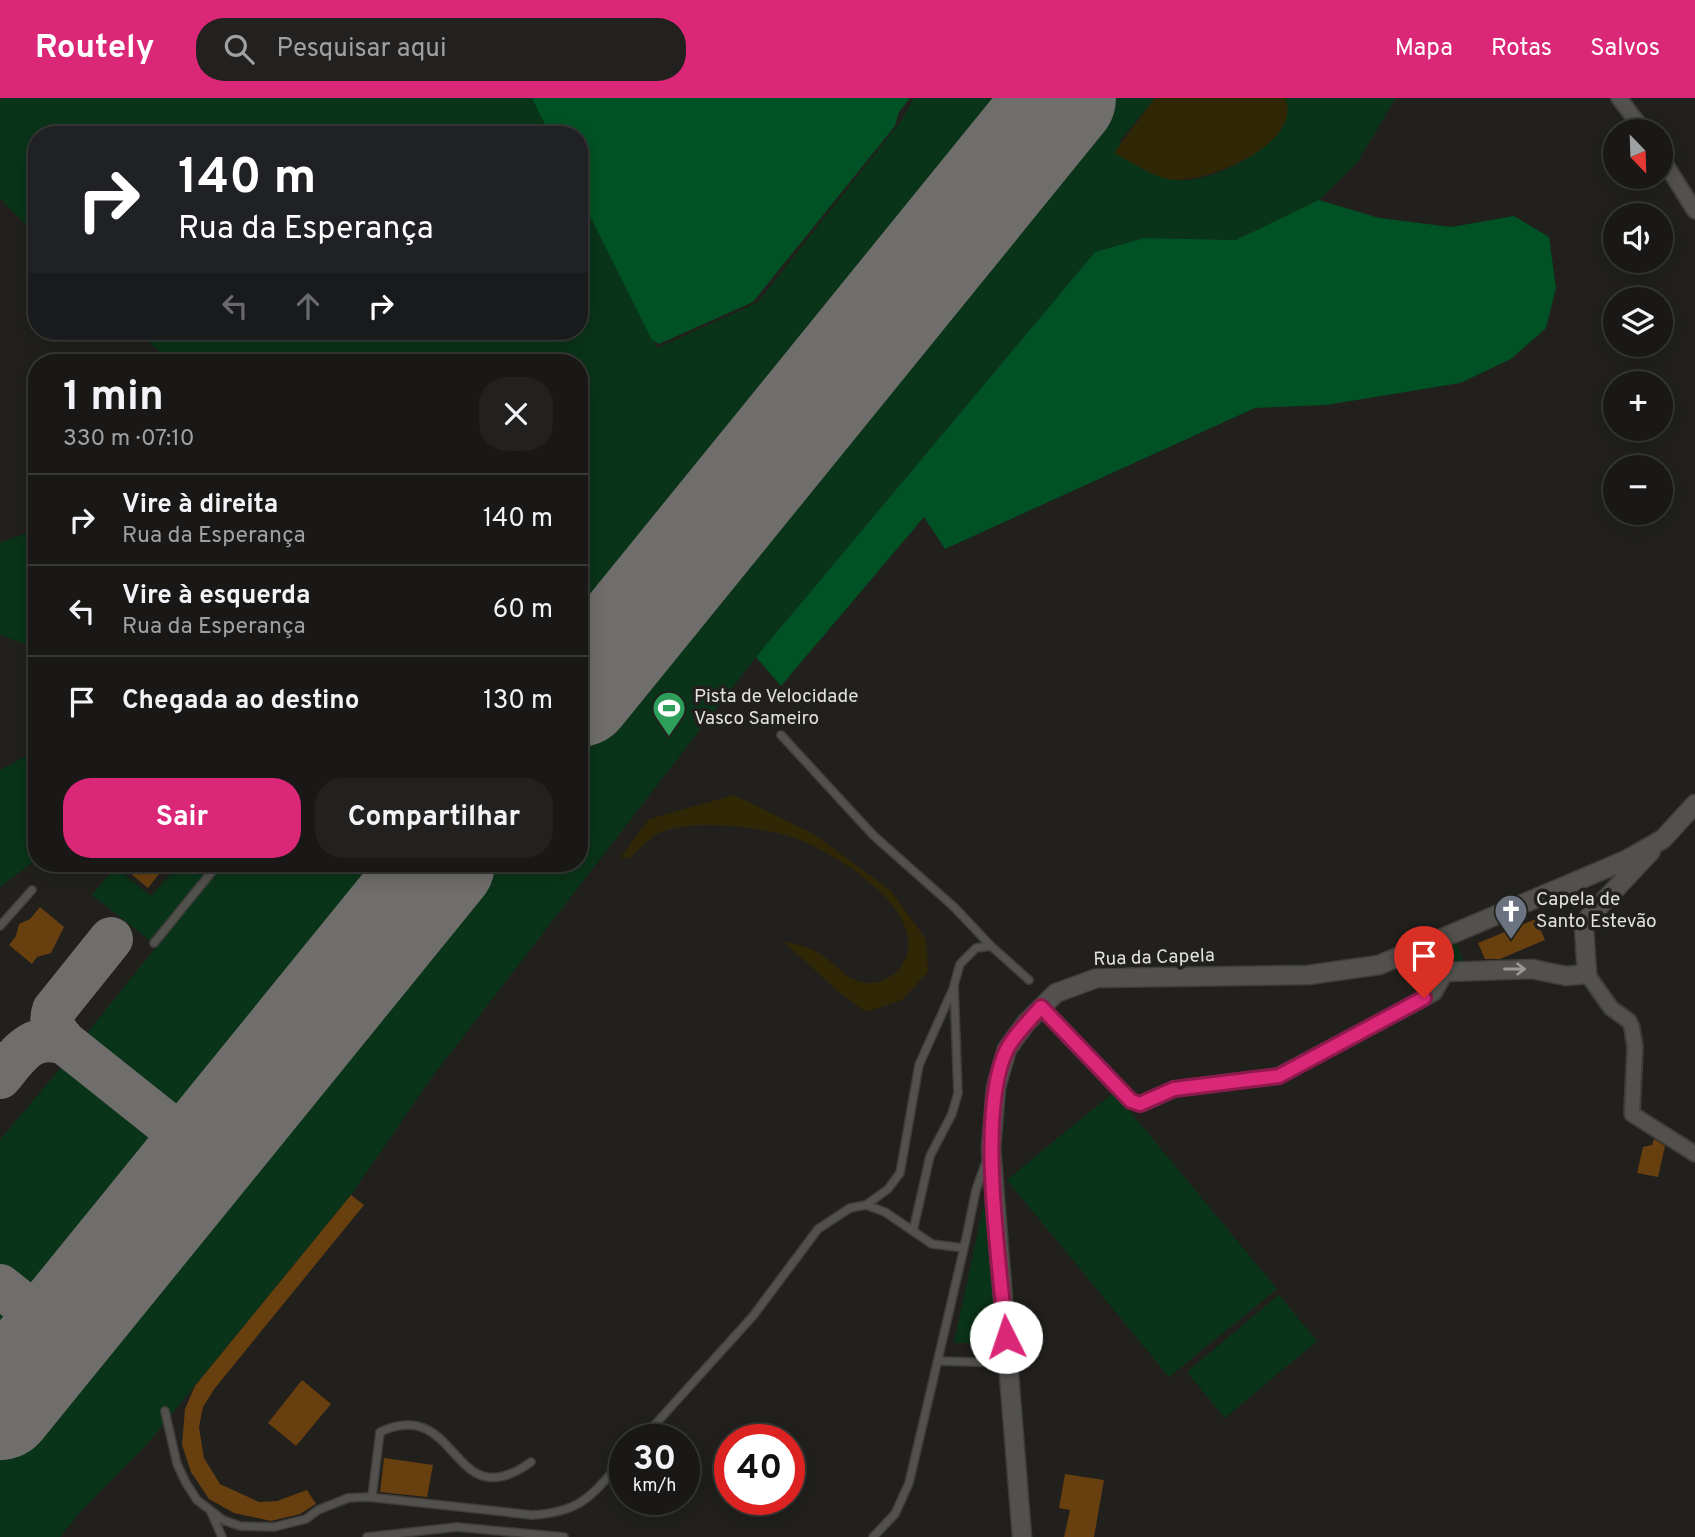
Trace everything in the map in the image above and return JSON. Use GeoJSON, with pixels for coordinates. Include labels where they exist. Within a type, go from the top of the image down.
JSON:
{"type":"FeatureCollection","features":[{"type":"Feature","properties":{"kind":"street"},"geometry":{"type":"LineString","coordinates":[[1619,98],[1635,119]]}},
{"type":"Feature","properties":{"kind":"street"},"geometry":{"type":"LineString","coordinates":[[1673,176],[1695,211]]}},
{"type":"Feature","properties":{"kind":"street","name":"Rua da Capela"},"geometry":{"type":"LineString","coordinates":[[1022,1537],[992,1144],[996,1087],[1007,1049],[1041,1007],[1056,993],[1097,978],[1308,975],[1356,970],[1402,956],[1626,860],[1663,839],[1695,804]]}},
{"type":"Feature","properties":{"kind":"street"},"geometry":{"type":"LineString","coordinates":[[1663,839],[1589,917],[1584,928],[1587,974],[1611,1008],[1629,1021],[1632,1028],[1635,1047],[1632,1114],[1695,1154]]}},
{"type":"Feature","properties":{"kind":"street"},"geometry":{"type":"LineString","coordinates":[[1402,956],[1422,969],[1446,972],[1532,969],[1566,976],[1587,974]]}},
{"type":"Feature","properties":{"kind":"street"},"geometry":{"type":"LineString","coordinates":[[1041,1007],[1131,1101],[1140,1104],[1174,1089],[1259,1081],[1290,1072],[1381,1019],[1434,993],[1446,972]]}},
{"type":"Feature","properties":{"kind":"lane"},"geometry":{"type":"LineString","coordinates":[[781,735],[873,835],[954,907],[991,946],[1029,980]]}},
{"type":"Feature","properties":{"kind":"lane"},"geometry":{"type":"LineString","coordinates":[[153,943],[212,872]]}},
{"type":"Feature","properties":{"kind":"lane"},"geometry":{"type":"LineString","coordinates":[[0,926],[32,890]]}},
{"type":"Feature","properties":{"kind":"lane"},"geometry":{"type":"LineString","coordinates":[[655,1424],[753,1316],[818,1229],[850,1208],[866,1205],[888,1189],[900,1173],[919,1065],[954,985],[960,964],[976,948],[991,946]]}},
{"type":"Feature","properties":{"kind":"lane"},"geometry":{"type":"LineString","coordinates":[[913,1231],[930,1156],[952,1114],[958,1093],[954,985]]}},
{"type":"Feature","properties":{"kind":"lane"},"geometry":{"type":"LineString","coordinates":[[873,1537],[895,1514],[909,1483],[976,1190],[992,1144]]}},
{"type":"Feature","properties":{"kind":"lane"},"geometry":{"type":"LineString","coordinates":[[866,1205],[885,1212],[932,1244],[964,1248]]}},
{"type":"Feature","properties":{"kind":"lane"},"geometry":{"type":"LineString","coordinates":[[939,1361],[1008,1363]]}},
{"type":"Feature","properties":{"kind":"lane"},"geometry":{"type":"LineString","coordinates":[[164,1410],[177,1464],[197,1500],[210,1511],[240,1526],[274,1527],[306,1520],[318,1510],[348,1498],[372,1497],[532,1516],[555,1514],[576,1507],[609,1475]]}},
{"type":"Feature","properties":{"kind":"lane"},"geometry":{"type":"LineString","coordinates":[[372,1497],[380,1432],[395,1425],[410,1422],[425,1427],[481,1476],[495,1478],[512,1475],[531,1462]]}},
{"type":"Feature","properties":{"kind":"lane"},"geometry":{"type":"LineString","coordinates":[[210,1511],[222,1537]]}},
{"type":"Feature","properties":{"kind":"lane"},"geometry":{"type":"LineString","coordinates":[[368,1537],[457,1527],[564,1537]]}},
{"type":"Feature","properties":{"kind":"green space"},"geometry":{"type":"Polygon","coordinates":[[[3,98],[535,98],[549,126],[28,126],[28,228],[0,198],[0,101],[3,98]]]}},
{"type":"Feature","properties":{"kind":"green space"},"geometry":{"type":"Polygon","coordinates":[[[532,98],[910,98],[899,112],[895,126],[753,302],[659,344],[652,340],[588,212],[588,126],[546,126],[532,98]]]}},
{"type":"Feature","properties":{"kind":"green space"},"geometry":{"type":"Polygon","coordinates":[[[914,98],[1025,98],[588,637],[588,354],[161,354],[147,340],[588,340],[588,207],[657,348],[757,303],[901,121],[914,98]]]}},
{"type":"Feature","properties":{"kind":"green space"},"geometry":{"type":"Polygon","coordinates":[[[1100,98],[1155,98],[1119,142],[1161,175],[1183,180],[1224,170],[1265,146],[1279,131],[1286,114],[1285,98],[1396,98],[1357,163],[1319,200],[1236,240],[1144,238],[1095,252],[756,657],[432,1077],[351,1195],[147,1444],[83,1509],[60,1537],[0,1537],[0,1450],[466,872],[588,872],[588,723],[1100,98]]]}},
{"type":"Feature","properties":{"kind":"green space"},"geometry":{"type":"Polygon","coordinates":[[[1319,200],[1379,218],[1451,227],[1514,216],[1549,237],[1556,288],[1546,328],[1511,359],[1460,383],[1326,405],[1255,408],[945,549],[924,517],[781,686],[756,657],[1095,252],[1144,238],[1236,240],[1319,200]]]}},
{"type":"Feature","properties":{"kind":"green space"},"geometry":{"type":"Polygon","coordinates":[[[28,532],[28,645],[0,635],[0,543],[28,532]]]}},
{"type":"Feature","properties":{"kind":"green space"},"geometry":{"type":"Polygon","coordinates":[[[28,755],[28,866],[0,887],[0,770],[28,755]]]}},
{"type":"Feature","properties":{"kind":"green space"},"geometry":{"type":"Polygon","coordinates":[[[111,872],[121,872],[151,896],[172,872],[398,872],[197,1119],[189,1123],[179,1119],[84,1042],[85,1036],[157,946],[92,895],[111,872]]]}},
{"type":"Feature","properties":{"kind":"green space"},"geometry":{"type":"Polygon","coordinates":[[[1455,941],[1465,966],[1443,961],[1438,956],[1440,948],[1455,941]]]}},
{"type":"Feature","properties":{"kind":"green space"},"geometry":{"type":"Polygon","coordinates":[[[64,1064],[72,1064],[166,1138],[171,1145],[171,1152],[53,1298],[44,1302],[37,1300],[0,1271],[0,1140],[64,1064]]]}},
{"type":"Feature","properties":{"kind":"green space"},"geometry":{"type":"Polygon","coordinates":[[[1114,1092],[1277,1289],[1169,1377],[1007,1180],[1114,1092]]]}},
{"type":"Feature","properties":{"kind":"green space"},"geometry":{"type":"Polygon","coordinates":[[[987,1189],[996,1343],[954,1343],[987,1189]]]}},
{"type":"Feature","properties":{"kind":"green space"},"geometry":{"type":"Polygon","coordinates":[[[1279,1295],[1317,1341],[1225,1418],[1187,1372],[1279,1295]]]}},
{"type":"Feature","properties":{"kind":"green space"},"geometry":{"type":"Polygon","coordinates":[[[0,1301],[24,1324],[24,1332],[0,1361],[0,1301]]]}},
{"type":"Feature","properties":{"kind":"sand"},"geometry":{"type":"Polygon","coordinates":[[[1155,98],[1285,98],[1287,115],[1280,131],[1266,146],[1247,158],[1203,176],[1167,179],[1114,153],[1155,98]]]}},
{"type":"Feature","properties":{"kind":"sand"},"geometry":{"type":"Polygon","coordinates":[[[734,795],[812,833],[890,890],[926,939],[928,972],[902,1000],[866,1012],[840,993],[784,942],[814,950],[849,977],[868,983],[881,981],[894,974],[900,968],[908,948],[906,928],[895,908],[857,873],[814,846],[766,831],[727,826],[688,826],[657,834],[629,859],[621,857],[649,819],[734,795]]]}},
{"type":"Feature","properties":{"kind":"building"},"geometry":{"type":"Polygon","coordinates":[[[129,872],[159,872],[148,888],[129,872]]]}},
{"type":"Feature","properties":{"kind":"building"},"geometry":{"type":"Polygon","coordinates":[[[40,907],[64,927],[51,953],[37,957],[32,964],[9,945],[16,936],[19,924],[30,919],[40,907]]]}},
{"type":"Feature","properties":{"kind":"building","name":"Capela de Santo Estevão"},"geometry":{"type":"Polygon","coordinates":[[[1536,919],[1545,940],[1500,959],[1485,959],[1478,943],[1536,919]]]}},
{"type":"Feature","properties":{"kind":"building"},"geometry":{"type":"Polygon","coordinates":[[[1654,1139],[1665,1146],[1658,1177],[1637,1173],[1643,1147],[1652,1145],[1654,1139]]]}},
{"type":"Feature","properties":{"kind":"building"},"geometry":{"type":"Polygon","coordinates":[[[351,1195],[364,1205],[215,1388],[203,1407],[199,1427],[204,1458],[220,1484],[259,1502],[277,1501],[307,1490],[316,1504],[300,1514],[271,1521],[234,1513],[209,1499],[191,1472],[182,1445],[185,1409],[195,1386],[351,1195]]]}},
{"type":"Feature","properties":{"kind":"building"},"geometry":{"type":"Polygon","coordinates":[[[302,1380],[331,1404],[296,1446],[268,1423],[302,1380]]]}},
{"type":"Feature","properties":{"kind":"building"},"geometry":{"type":"Polygon","coordinates":[[[384,1458],[433,1465],[427,1497],[380,1492],[384,1458]]]}},
{"type":"Feature","properties":{"kind":"building"},"geometry":{"type":"Polygon","coordinates":[[[1065,1474],[1104,1480],[1094,1537],[1064,1537],[1070,1510],[1059,1508],[1065,1474]]]}},
{"type":"Feature","properties":{"kind":"taxiway"},"geometry":{"type":"LineString","coordinates":[[111,939],[54,1010],[52,1020],[56,1032],[65,1043],[188,1141],[203,1145],[219,1137]]}},
{"type":"Feature","properties":{"kind":"taxiway"},"geometry":{"type":"LineString","coordinates":[[0,1077],[27,1047],[44,1040],[65,1043]]}},
{"type":"Feature","properties":{"kind":"taxiway"},"geometry":{"type":"LineString","coordinates":[[0,1286],[48,1324],[73,1317]]}},
{"type":"Feature","properties":{"kind":"runway"},"geometry":{"type":"LineString","coordinates":[[588,682],[1062,98]]}},
{"type":"Feature","properties":{"kind":"runway"},"geometry":{"type":"LineString","coordinates":[[0,1406],[434,872]]}},
{"type":"Feature","properties":{"kind":"place","name":"Pista de Velocidade Vasco Sameiro"},"geometry":{"type":"Point","coordinates":[669,738]}},
{"type":"Feature","properties":{"kind":"place","name":"Capela de Santo Estevão"},"geometry":{"type":"Point","coordinates":[1511,941]}},
{"type":"Feature","properties":{"kind":"route"},"geometry":{"type":"LineString","coordinates":[[1006,1337],[991,1149],[996,1087],[1007,1049],[1041,1007],[1131,1101],[1140,1104],[1174,1089],[1259,1081],[1279,1076],[1424,998]]}}]}
